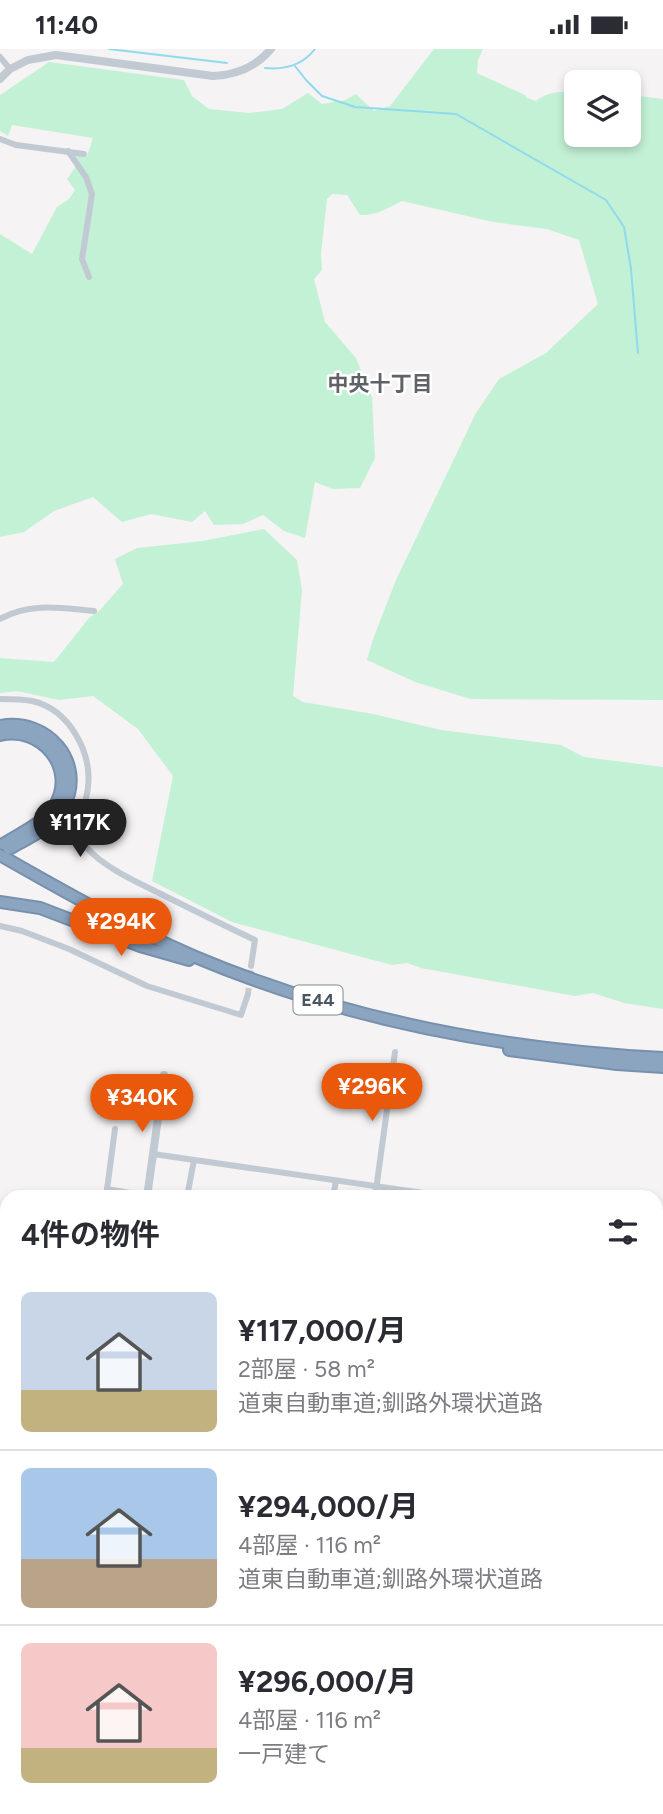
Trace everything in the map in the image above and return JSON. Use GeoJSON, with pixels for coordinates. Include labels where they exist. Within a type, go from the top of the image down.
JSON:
{"type":"FeatureCollection","features":[{"type":"Feature","properties":{"kind":"highway"},"geometry":{"type":"LineString","coordinates":[[0,726],[23,725],[45,733],[61,749],[70,778],[64,809],[54,820],[36,834],[3,850]]}},
{"type":"Feature","properties":{"kind":"highway"},"geometry":{"type":"LineString","coordinates":[[0,735],[22,734],[34,737],[44,744],[57,761],[61,778],[59,796],[48,814],[3,850]]}},
{"type":"Feature","properties":{"kind":"highway","name":"E44"},"geometry":{"type":"LineString","coordinates":[[3,850],[23,868],[191,955],[243,976],[351,1011],[452,1034],[507,1043],[607,1055],[663,1058]]}},
{"type":"Feature","properties":{"kind":"highway","name":"E44"},"geometry":{"type":"LineString","coordinates":[[0,863],[82,908],[189,960],[274,993],[350,1016],[452,1041],[606,1063],[663,1067]]}},
{"type":"Feature","properties":{"kind":"highway"},"geometry":{"type":"LineString","coordinates":[[0,902],[40,908],[140,946],[189,960]]}},
{"type":"Feature","properties":{"kind":"street"},"geometry":{"type":"LineString","coordinates":[[0,79],[10,69],[28,60],[56,55],[213,76],[237,73],[249,68],[271,49]]}},
{"type":"Feature","properties":{"kind":"street"},"geometry":{"type":"LineString","coordinates":[[0,57],[10,69]]}},
{"type":"Feature","properties":{"kind":"street"},"geometry":{"type":"LineString","coordinates":[[0,139],[16,145],[84,154]]}},
{"type":"Feature","properties":{"kind":"street"},"geometry":{"type":"LineString","coordinates":[[68,152],[86,177],[92,194],[82,258],[89,277]]}},
{"type":"Feature","properties":{"kind":"street"},"geometry":{"type":"LineString","coordinates":[[0,619],[27,608],[94,611]]}},
{"type":"Feature","properties":{"kind":"street"},"geometry":{"type":"LineString","coordinates":[[0,699],[34,701],[67,723],[79,739],[89,772],[88,790],[79,825],[80,837],[87,848],[100,860],[137,882],[255,940],[251,966]]}},
{"type":"Feature","properties":{"kind":"street"},"geometry":{"type":"LineString","coordinates":[[0,926],[22,931],[69,949],[147,986],[241,1015],[248,993]]}},
{"type":"Feature","properties":{"kind":"street"},"geometry":{"type":"LineString","coordinates":[[376,1190],[395,1052]]}},
{"type":"Feature","properties":{"kind":"street"},"geometry":{"type":"LineString","coordinates":[[148,1190],[164,1075]]}},
{"type":"Feature","properties":{"kind":"street"},"geometry":{"type":"LineString","coordinates":[[106,1190],[115,1129]]}},
{"type":"Feature","properties":{"kind":"street"},"geometry":{"type":"LineString","coordinates":[[153,1154],[395,1190]]}},
{"type":"Feature","properties":{"kind":"street"},"geometry":{"type":"LineString","coordinates":[[188,1190],[194,1160]]}},
{"type":"Feature","properties":{"kind":"street"},"geometry":{"type":"LineString","coordinates":[[334,1190],[335,1181]]}},
{"type":"Feature","properties":{"kind":"green space"},"geometry":{"type":"Polygon","coordinates":[[[434,49],[483,49],[478,60],[477,73],[536,101],[564,92],[564,147],[641,147],[641,96],[663,99],[663,700],[471,699],[415,682],[367,660],[396,580],[476,413],[499,379],[546,353],[598,304],[579,240],[547,229],[493,222],[402,201],[377,213],[360,215],[347,195],[332,194],[327,199],[321,253],[322,270],[314,279],[325,322],[356,358],[372,397],[375,458],[360,488],[333,489],[315,482],[305,538],[284,531],[263,515],[243,524],[214,525],[205,511],[192,522],[151,514],[122,522],[93,497],[54,511],[24,532],[0,537],[0,234],[32,254],[57,207],[69,199],[75,190],[67,179],[77,165],[75,155],[87,156],[93,138],[12,125],[8,136],[0,131],[0,95],[49,62],[184,80],[192,96],[209,109],[249,113],[282,109],[308,93],[322,104],[345,100],[356,94],[374,111],[390,106],[434,49]]]}},
{"type":"Feature","properties":{"kind":"green space"},"geometry":{"type":"Polygon","coordinates":[[[264,529],[297,560],[302,590],[293,696],[303,702],[373,714],[441,730],[561,745],[584,757],[663,767],[663,1009],[624,1003],[593,993],[575,996],[421,968],[407,963],[392,965],[232,922],[152,881],[173,776],[138,729],[93,696],[59,700],[17,691],[0,693],[0,658],[54,662],[89,618],[100,610],[123,584],[115,559],[137,548],[203,541],[264,529]]]}},
{"type":"Feature","properties":{"kind":"waterway"},"geometry":{"type":"LineString","coordinates":[[109,49],[227,63]]}},
{"type":"Feature","properties":{"kind":"waterway"},"geometry":{"type":"LineString","coordinates":[[265,68],[293,66],[315,49]]}},
{"type":"Feature","properties":{"kind":"waterway"},"geometry":{"type":"LineString","coordinates":[[295,66],[322,96],[355,107],[456,114],[606,200],[624,227],[631,269],[638,353]]}},
{"type":"Feature","properties":{"kind":"tunnel"},"geometry":{"type":"LineString","coordinates":[[248,994],[251,966]]}},
{"type":"Feature","properties":{"kind":"district","name":"中央十丁目"},"geometry":{"type":"Point","coordinates":[380,384]}}]}
